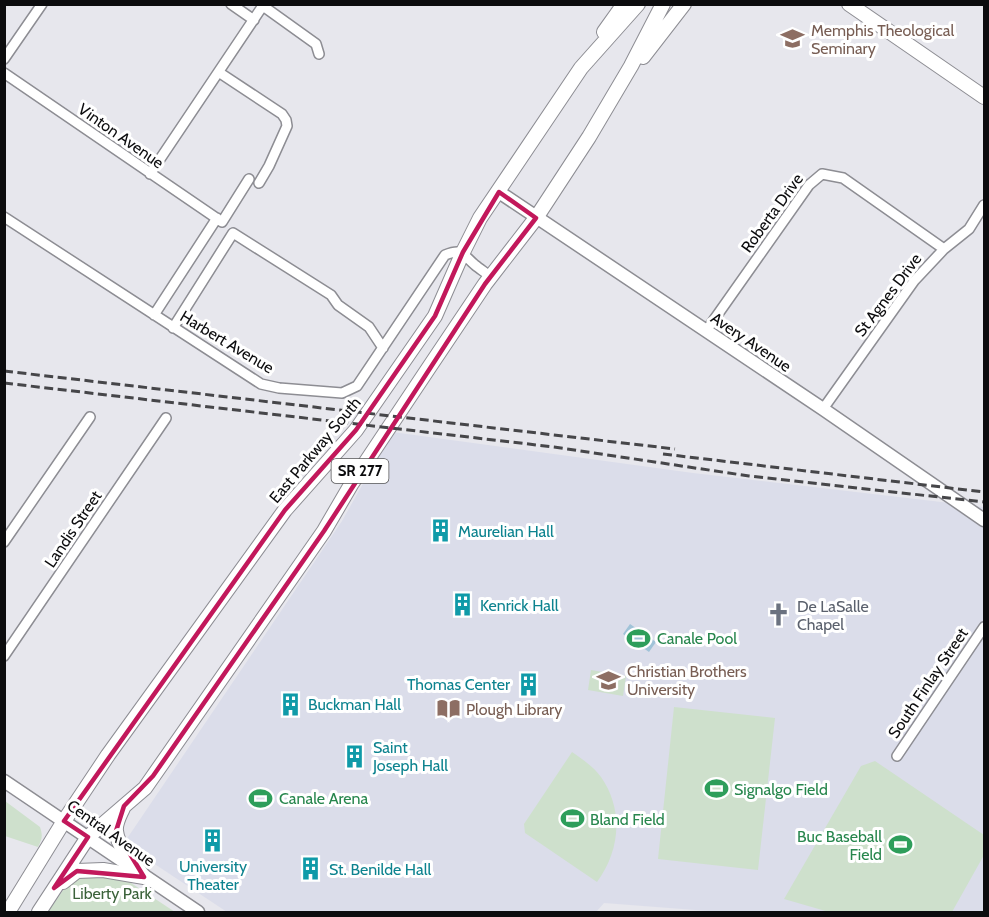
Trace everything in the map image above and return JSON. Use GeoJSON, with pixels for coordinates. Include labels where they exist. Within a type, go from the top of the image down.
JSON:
{"type":"FeatureCollection","features":[{"type":"Feature","properties":{"kind":"main road","name":"East Parkway South"},"geometry":{"type":"LineString","coordinates":[[8,912],[101,764],[285,510],[356,430],[435,316],[480,219],[581,68],[638,4]]}},
{"type":"Feature","properties":{"kind":"main road"},"geometry":{"type":"LineString","coordinates":[[616,92],[663,4]]}},
{"type":"Feature","properties":{"kind":"main road"},"geometry":{"type":"LineString","coordinates":[[616,92],[684,4]]}},
{"type":"Feature","properties":{"kind":"main road"},"geometry":{"type":"LineString","coordinates":[[849,4],[984,97]]}},
{"type":"Feature","properties":{"kind":"main road"},"geometry":{"type":"LineString","coordinates":[[581,68],[620,8]]}},
{"type":"Feature","properties":{"kind":"main road","name":"SR 277"},"geometry":{"type":"LineString","coordinates":[[39,912],[88,837],[149,782],[318,540],[352,483],[491,277],[536,218],[616,92]]}},
{"type":"Feature","properties":{"kind":"main road"},"geometry":{"type":"LineString","coordinates":[[124,806],[117,824],[117,833],[128,856],[144,877]]}},
{"type":"Feature","properties":{"kind":"main road"},"geometry":{"type":"LineString","coordinates":[[54,888],[77,871],[104,870],[144,877]]}},
{"type":"Feature","properties":{"kind":"street"},"geometry":{"type":"LineString","coordinates":[[4,59],[42,4]]}},
{"type":"Feature","properties":{"kind":"street"},"geometry":{"type":"LineString","coordinates":[[231,4],[254,20]]}},
{"type":"Feature","properties":{"kind":"street"},"geometry":{"type":"LineString","coordinates":[[150,174],[264,5],[316,44],[319,54]]}},
{"type":"Feature","properties":{"kind":"street","name":"Vinton Avenue"},"geometry":{"type":"LineString","coordinates":[[4,73],[220,220]]}},
{"type":"Feature","properties":{"kind":"street"},"geometry":{"type":"LineString","coordinates":[[220,73],[282,114],[286,120],[287,126],[259,183]]}},
{"type":"Feature","properties":{"kind":"street","name":"Roberta Drive"},"geometry":{"type":"LineString","coordinates":[[706,331],[809,185],[822,174],[843,178],[944,249]]}},
{"type":"Feature","properties":{"kind":"street"},"geometry":{"type":"LineString","coordinates":[[154,315],[249,179]]}},
{"type":"Feature","properties":{"kind":"street","name":"Avery Avenue"},"geometry":{"type":"LineString","coordinates":[[499,192],[984,520]]}},
{"type":"Feature","properties":{"kind":"street","name":"St Agnes Drive"},"geometry":{"type":"LineString","coordinates":[[823,410],[914,281],[944,249],[969,229],[984,205]]}},
{"type":"Feature","properties":{"kind":"street","name":"Harbert Avenue"},"geometry":{"type":"LineString","coordinates":[[4,217],[261,384],[279,388],[342,393],[357,386],[445,255],[455,251],[463,252]]}},
{"type":"Feature","properties":{"kind":"street"},"geometry":{"type":"LineString","coordinates":[[173,328],[233,233],[331,295],[338,305],[369,327],[383,348]]}},
{"type":"Feature","properties":{"kind":"street"},"geometry":{"type":"LineString","coordinates":[[463,252],[491,277]]}},
{"type":"Feature","properties":{"kind":"street"},"geometry":{"type":"LineString","coordinates":[[4,542],[90,417]]}},
{"type":"Feature","properties":{"kind":"street","name":"Landis Street"},"geometry":{"type":"LineString","coordinates":[[4,656],[166,418]]}},
{"type":"Feature","properties":{"kind":"street","name":"South Finlay Street"},"geometry":{"type":"LineString","coordinates":[[897,756],[984,627]]}},
{"type":"Feature","properties":{"kind":"street","name":"Central Avenue"},"geometry":{"type":"LineString","coordinates":[[4,781],[198,912]]}},
{"type":"Feature","properties":{"kind":"highlighted area"},"geometry":{"type":"Polygon","coordinates":[[[499,192],[536,218],[485,284],[324,531],[153,776],[124,806],[116,831],[144,877],[77,871],[54,888],[88,837],[64,821],[285,510],[356,430],[435,316],[463,252],[499,192]]]}},
{"type":"Feature","properties":{"kind":"shaded area","name":"Christian Brothers University"},"geometry":{"type":"Polygon","coordinates":[[[392,432],[693,473],[984,507],[984,912],[721,912],[604,903],[596,912],[227,912],[129,847],[126,840],[342,521],[392,432]]]}},
{"type":"Feature","properties":{"kind":"green space"},"geometry":{"type":"Polygon","coordinates":[[[591,670],[626,676],[623,696],[588,690],[591,670]]]}},
{"type":"Feature","properties":{"kind":"green space","name":"Signalgo Field"},"geometry":{"type":"Polygon","coordinates":[[[674,707],[775,718],[758,870],[658,859],[674,707]]]}},
{"type":"Feature","properties":{"kind":"green space","name":"Bland Field"},"geometry":{"type":"Polygon","coordinates":[[[572,752],[588,763],[601,777],[613,803],[616,817],[611,857],[597,882],[525,833],[524,824],[572,752]]]}},
{"type":"Feature","properties":{"kind":"green space","name":"Buc Baseball Field"},"geometry":{"type":"Polygon","coordinates":[[[875,761],[984,835],[984,855],[952,912],[829,912],[784,899],[861,766],[875,761]]]}},
{"type":"Feature","properties":{"kind":"green space"},"geometry":{"type":"Polygon","coordinates":[[[5,801],[40,827],[42,837],[38,847],[5,836],[5,801]]]}},
{"type":"Feature","properties":{"kind":"green space","name":"Liberty Park"},"geometry":{"type":"Polygon","coordinates":[[[73,876],[122,877],[175,912],[48,912],[73,876]]]}},
{"type":"Feature","properties":{"kind":"water","name":"Canale Pool"},"geometry":{"type":"Polygon","coordinates":[[[630,624],[656,642],[649,652],[623,634],[630,624]]]}},
{"type":"Feature","properties":{"kind":"railway"},"geometry":{"type":"LineString","coordinates":[[4,371],[675,449]]}},
{"type":"Feature","properties":{"kind":"railway"},"geometry":{"type":"LineString","coordinates":[[4,383],[554,447],[749,476],[984,502]]}},
{"type":"Feature","properties":{"kind":"railway"},"geometry":{"type":"LineString","coordinates":[[663,454],[984,492]]}},
{"type":"Feature","properties":{"kind":"place","name":"Memphis Theological Seminary"},"geometry":{"type":"Point","coordinates":[793,39]}},
{"type":"Feature","properties":{"kind":"place","name":"Maurelian Hall"},"geometry":{"type":"Point","coordinates":[440,531]}},
{"type":"Feature","properties":{"kind":"place","name":"Kenrick Hall"},"geometry":{"type":"Point","coordinates":[462,605]}},
{"type":"Feature","properties":{"kind":"place","name":"De LaSalle Chapel"},"geometry":{"type":"Point","coordinates":[779,615]}},
{"type":"Feature","properties":{"kind":"place","name":"Canale Pool"},"geometry":{"type":"Point","coordinates":[639,638]}},
{"type":"Feature","properties":{"kind":"place","name":"Christian Brothers University"},"geometry":{"type":"Point","coordinates":[609,680]}},
{"type":"Feature","properties":{"kind":"place","name":"Thomas Center"},"geometry":{"type":"Point","coordinates":[528,684]}},
{"type":"Feature","properties":{"kind":"place","name":"Buckman Hall"},"geometry":{"type":"Point","coordinates":[290,704]}},
{"type":"Feature","properties":{"kind":"place","name":"Plough Library"},"geometry":{"type":"Point","coordinates":[448,709]}},
{"type":"Feature","properties":{"kind":"place","name":"Saint Joseph Hall"},"geometry":{"type":"Point","coordinates":[355,756]}},
{"type":"Feature","properties":{"kind":"place","name":"Signalgo Field"},"geometry":{"type":"Point","coordinates":[716,789]}},
{"type":"Feature","properties":{"kind":"place","name":"Canale Arena"},"geometry":{"type":"Point","coordinates":[261,798]}},
{"type":"Feature","properties":{"kind":"place","name":"Bland Field"},"geometry":{"type":"Point","coordinates":[572,819]}},
{"type":"Feature","properties":{"kind":"place","name":"University Theater"},"geometry":{"type":"Point","coordinates":[213,841]}},
{"type":"Feature","properties":{"kind":"place","name":"Buc Baseball Field"},"geometry":{"type":"Point","coordinates":[900,845]}},
{"type":"Feature","properties":{"kind":"place","name":"St. Benilde Hall"},"geometry":{"type":"Point","coordinates":[311,869]}}]}
